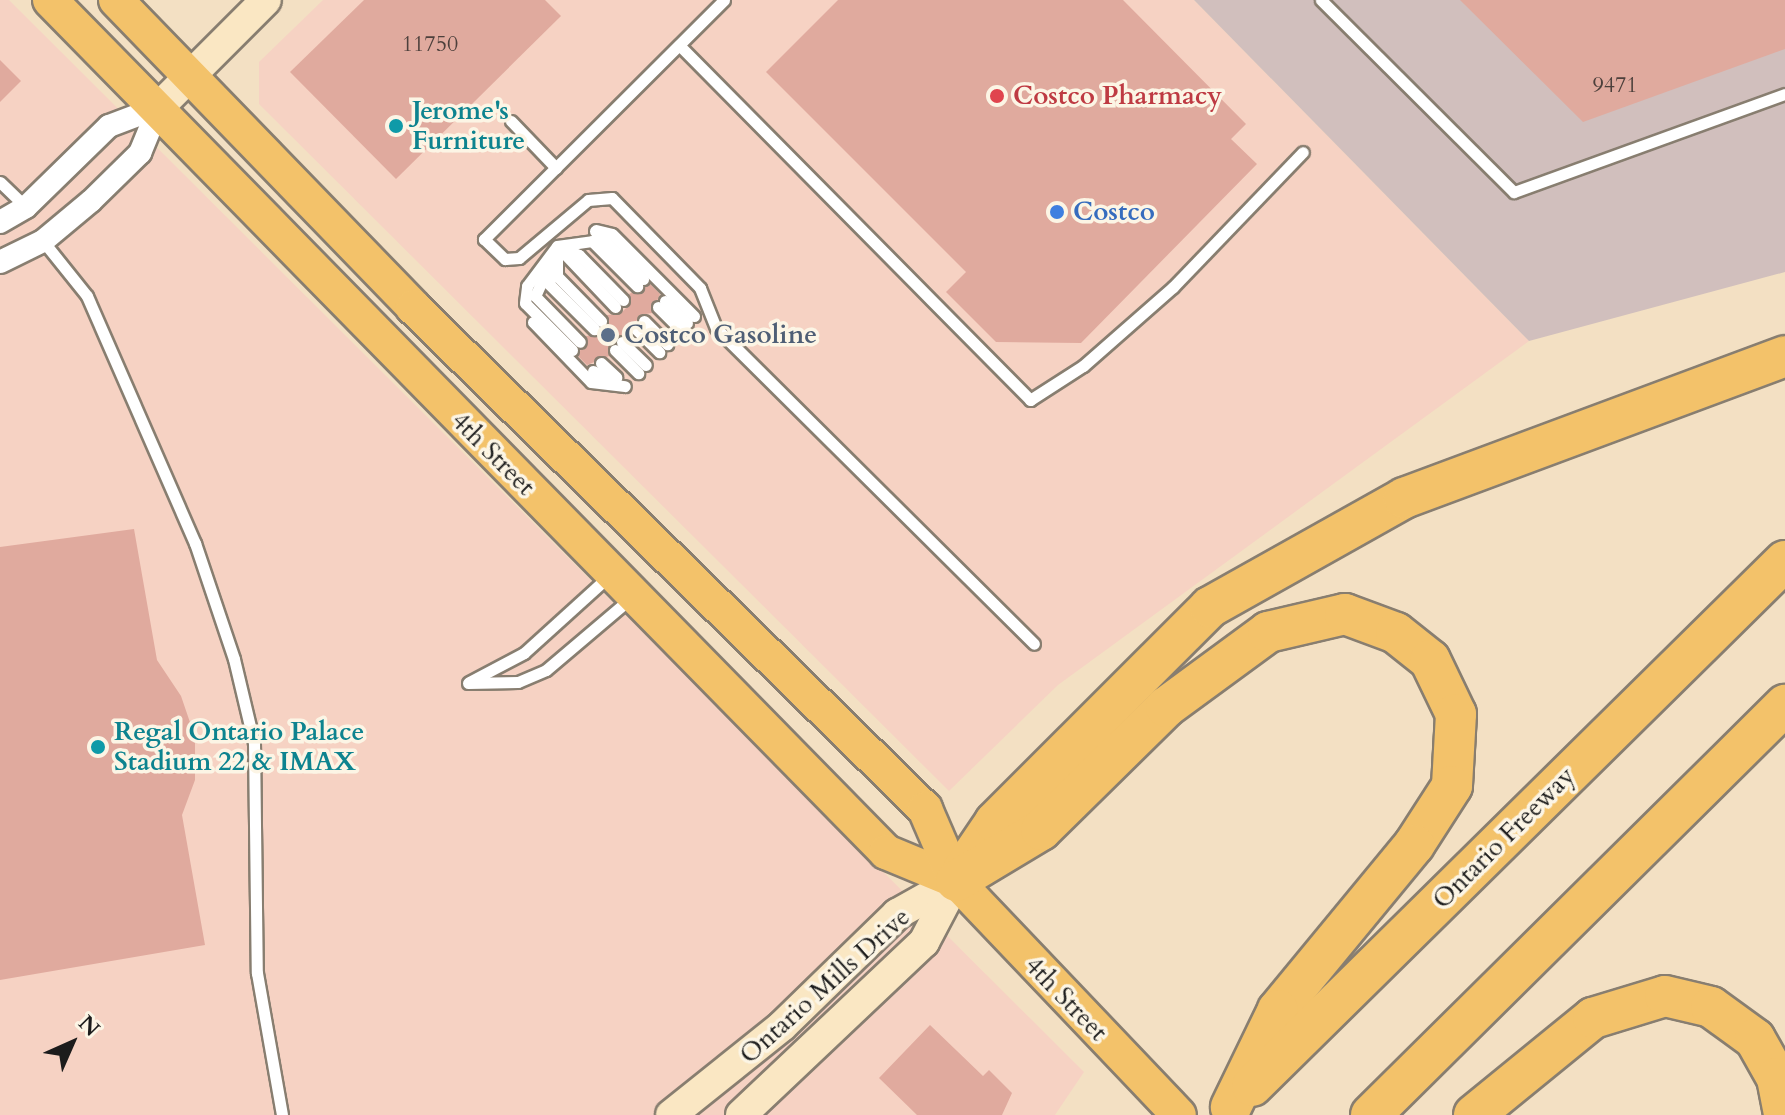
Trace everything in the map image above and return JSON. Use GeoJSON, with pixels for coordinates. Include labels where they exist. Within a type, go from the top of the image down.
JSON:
{"type":"FeatureCollection","features":[{"type":"Feature","properties":{"kind":"highway"},"geometry":{"type":"LineString","coordinates":[[956,881],[995,822],[1210,607],[1404,498],[1785,356]]}},
{"type":"Feature","properties":{"kind":"highway","name":"Ontario Freeway"},"geometry":{"type":"LineString","coordinates":[[1264,1061],[1785,561]]}},
{"type":"Feature","properties":{"kind":"highway"},"geometry":{"type":"LineString","coordinates":[[956,881],[1041,830],[1202,676],[1268,632],[1345,614],[1396,633],[1430,660],[1456,714],[1452,786],[1414,845],[1278,1010],[1264,1061],[1227,1111]]}},
{"type":"Feature","properties":{"kind":"highway"},"geometry":{"type":"LineString","coordinates":[[1371,1115],[1785,705]]}},
{"type":"Feature","properties":{"kind":"highway"},"geometry":{"type":"LineString","coordinates":[[1474,1115],[1593,1018],[1665,996],[1711,1007],[1755,1039],[1777,1078],[1784,1115]]}},
{"type":"Feature","properties":{"kind":"main road","name":"4th Street"},"geometry":{"type":"LineString","coordinates":[[50,0],[159,107],[886,852],[956,881]]}},
{"type":"Feature","properties":{"kind":"main road","name":"4th Street"},"geometry":{"type":"LineString","coordinates":[[116,0],[188,77],[925,809],[956,881],[1179,1115]]}},
{"type":"Feature","properties":{"kind":"street"},"geometry":{"type":"LineString","coordinates":[[0,262],[43,241],[140,153],[159,107],[266,0]]}},
{"type":"Feature","properties":{"kind":"street"},"geometry":{"type":"LineString","coordinates":[[0,222],[26,207],[109,126],[159,107]]}},
{"type":"Feature","properties":{"kind":"street","name":"Ontario Mills Drive"},"geometry":{"type":"LineString","coordinates":[[671,1115],[782,1026],[897,914],[956,881]]}},
{"type":"Feature","properties":{"kind":"street","name":"Ontario Mills Drive"},"geometry":{"type":"LineString","coordinates":[[741,1115],[924,942],[956,881]]}},
{"type":"Feature","properties":{"kind":"lane"},"geometry":{"type":"LineString","coordinates":[[662,304],[687,323],[612,234],[596,230],[553,242],[532,254],[505,259],[484,239],[724,0]]}},
{"type":"Feature","properties":{"kind":"lane"},"geometry":{"type":"LineString","coordinates":[[1321,0],[1514,192],[1785,94]]}},
{"type":"Feature","properties":{"kind":"lane"},"geometry":{"type":"LineString","coordinates":[[680,46],[1030,400],[1083,366],[1173,287],[1303,152]]}},
{"type":"Feature","properties":{"kind":"lane"},"geometry":{"type":"LineString","coordinates":[[511,121],[556,168]]}},
{"type":"Feature","properties":{"kind":"lane"},"geometry":{"type":"LineString","coordinates":[[0,182],[26,207]]}},
{"type":"Feature","properties":{"kind":"lane"},"geometry":{"type":"LineString","coordinates":[[597,367],[625,386],[591,382],[527,316],[525,303],[527,286],[553,242],[588,200],[612,198],[700,288],[716,328],[1034,644]]}},
{"type":"Feature","properties":{"kind":"lane"},"geometry":{"type":"LineString","coordinates":[[553,242],[592,241],[640,282],[596,230]]}},
{"type":"Feature","properties":{"kind":"lane"},"geometry":{"type":"LineString","coordinates":[[43,241],[87,296],[195,543],[234,659],[254,743],[257,973],[282,1115]]}},
{"type":"Feature","properties":{"kind":"lane"},"geometry":{"type":"LineString","coordinates":[[553,242],[579,255],[619,304]]}},
{"type":"Feature","properties":{"kind":"lane"},"geometry":{"type":"LineString","coordinates":[[553,242],[557,276],[597,325]]}},
{"type":"Feature","properties":{"kind":"lane"},"geometry":{"type":"LineString","coordinates":[[525,303],[576,346],[535,296],[553,242]]}},
{"type":"Feature","properties":{"kind":"lane"},"geometry":{"type":"LineString","coordinates":[[640,325],[663,348]]}},
{"type":"Feature","properties":{"kind":"lane"},"geometry":{"type":"LineString","coordinates":[[618,346],[642,369]]}},
{"type":"Feature","properties":{"kind":"lane"},"geometry":{"type":"LineString","coordinates":[[623,584],[546,670],[518,682],[468,683],[524,653],[623,584]]}},
{"type":"Feature","properties":{"kind":"shaded area"},"geometry":{"type":"Polygon","coordinates":[[[0,0],[9,0],[1084,1072],[1055,1115],[0,1115],[0,0]]]}},
{"type":"Feature","properties":{"kind":"shaded area"},"geometry":{"type":"Polygon","coordinates":[[[323,0],[1194,0],[1529,341],[1058,685],[949,791],[259,104],[259,62],[323,0]]]}},
{"type":"Feature","properties":{"kind":"shaded area"},"geometry":{"type":"Polygon","coordinates":[[[1194,0],[1785,0],[1785,272],[1529,341],[1194,0]]]}},
{"type":"Feature","properties":{"kind":"building","name":"Jerome's Furniture"},"geometry":{"type":"Polygon","coordinates":[[[364,0],[545,0],[561,16],[396,179],[290,72],[364,0]]]}},
{"type":"Feature","properties":{"kind":"building","name":"Costco"},"geometry":{"type":"Polygon","coordinates":[[[838,0],[1123,0],[1246,124],[1231,139],[1257,164],[1081,343],[996,342],[946,292],[966,272],[766,72],[838,0]]]}},
{"type":"Feature","properties":{"kind":"building"},"geometry":{"type":"Polygon","coordinates":[[[1460,0],[1785,0],[1785,49],[1583,122],[1460,0]]]}},
{"type":"Feature","properties":{"kind":"building"},"geometry":{"type":"Polygon","coordinates":[[[0,60],[21,81],[0,102],[0,60]]]}},
{"type":"Feature","properties":{"kind":"building"},"geometry":{"type":"Polygon","coordinates":[[[650,284],[660,294],[652,313],[639,315],[630,335],[616,336],[609,356],[587,365],[578,356],[586,336],[599,335],[607,315],[620,314],[631,303],[629,294],[650,284]]]}},
{"type":"Feature","properties":{"kind":"building","name":"Regal Ontario Palace Stadium 22 & IMAX"},"geometry":{"type":"Polygon","coordinates":[[[134,529],[157,660],[181,696],[195,737],[195,780],[182,815],[205,945],[0,980],[0,547],[134,529]]]}},
{"type":"Feature","properties":{"kind":"building"},"geometry":{"type":"Polygon","coordinates":[[[930,1025],[983,1076],[989,1070],[1012,1093],[1002,1115],[917,1115],[879,1078],[930,1025]]]}},
{"type":"Feature","properties":{"kind":"place","name":"Costco Pharmacy"},"geometry":{"type":"Point","coordinates":[997,96]}},
{"type":"Feature","properties":{"kind":"place","name":"Jerome's Furniture"},"geometry":{"type":"Point","coordinates":[396,126]}},
{"type":"Feature","properties":{"kind":"place","name":"Costco"},"geometry":{"type":"Point","coordinates":[1057,212]}},
{"type":"Feature","properties":{"kind":"place","name":"Costco Gasoline"},"geometry":{"type":"Point","coordinates":[608,335]}},
{"type":"Feature","properties":{"kind":"place","name":"Regal Ontario Palace Stadium 22 & IMAX"},"geometry":{"type":"Point","coordinates":[98,747]}}]}
